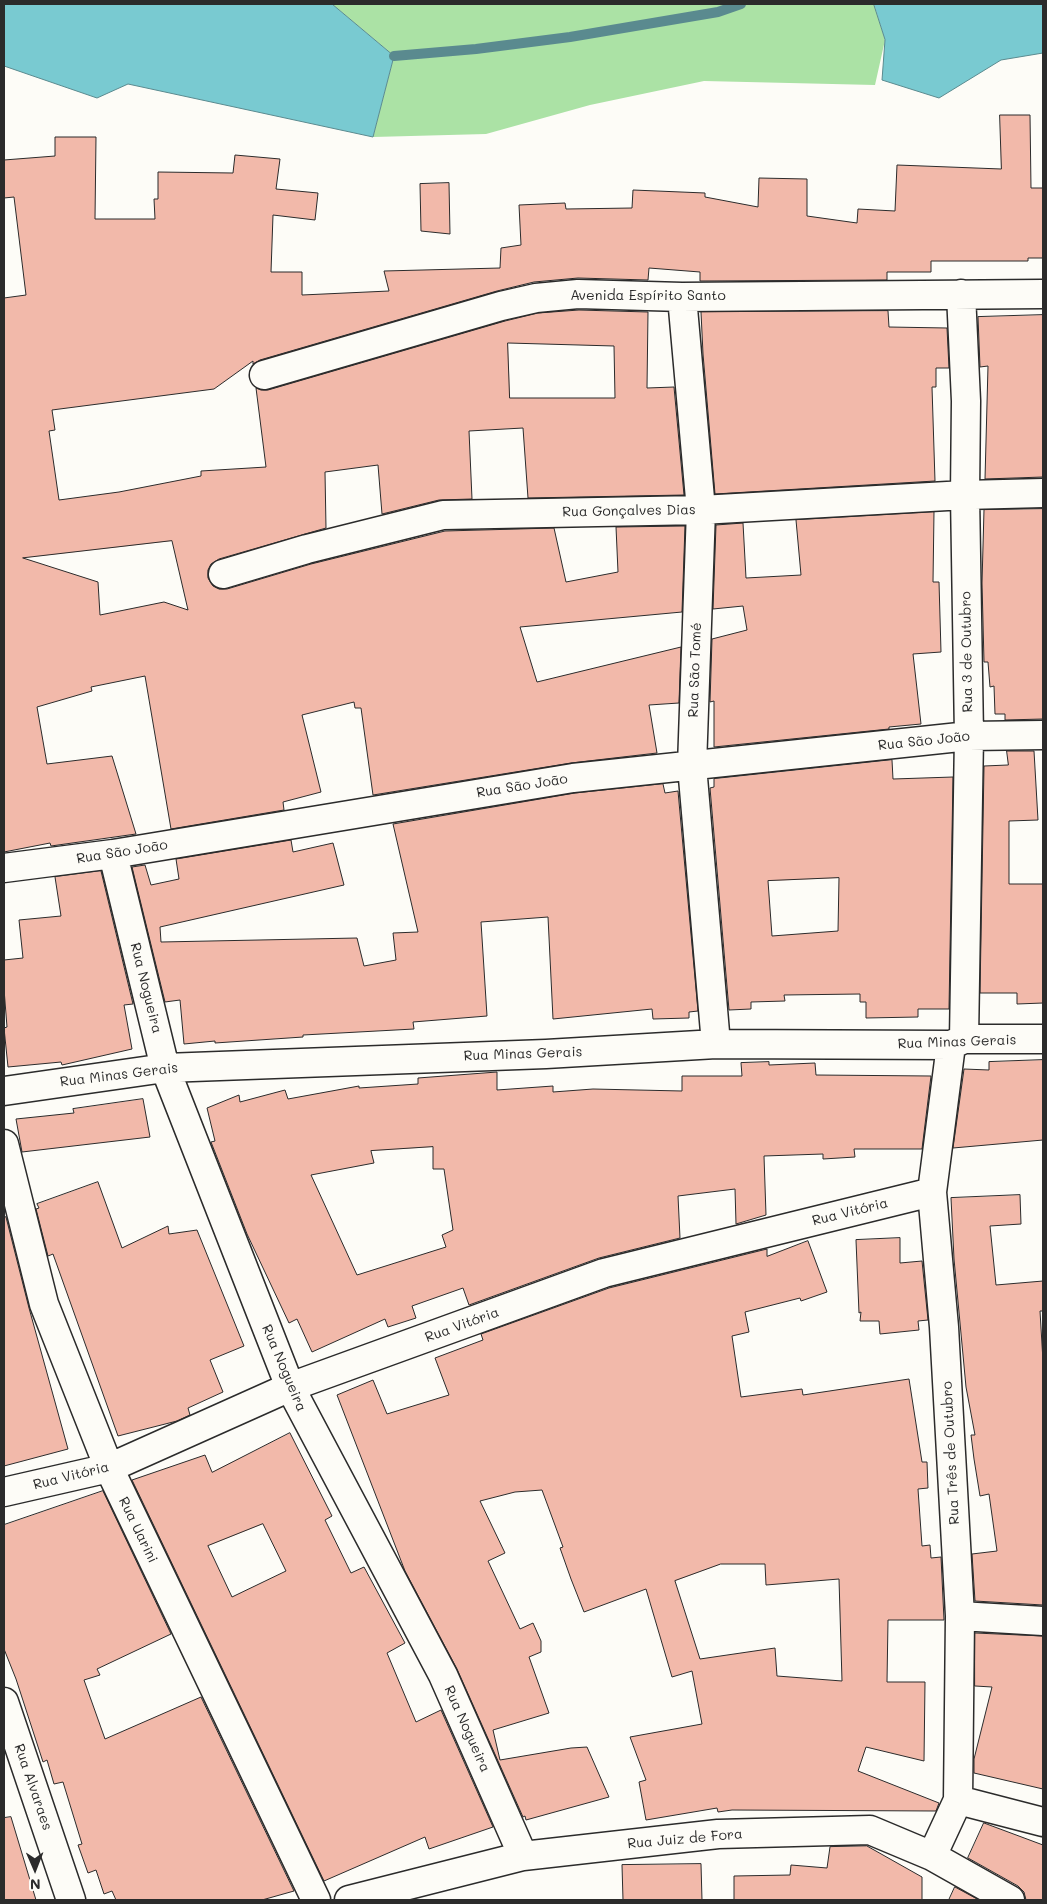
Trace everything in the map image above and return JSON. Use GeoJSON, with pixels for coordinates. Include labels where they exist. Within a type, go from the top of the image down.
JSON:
{"type":"FeatureCollection","features":[{"type":"Feature","properties":{"kind":"street","name":"Avenida Espírito Santo"},"geometry":{"type":"LineString","coordinates":[[264,375],[501,306],[536,298],[578,294],[682,296],[1043,294]]}},
{"type":"Feature","properties":{"kind":"street","name":"Rua 3 de Outubro"},"geometry":{"type":"LineString","coordinates":[[957,1042],[969,736],[965,495],[966,401],[961,294]]}},
{"type":"Feature","properties":{"kind":"street","name":"Rua São Tomé"},"geometry":{"type":"LineString","coordinates":[[682,296],[701,510],[692,766],[716,1044]]}},
{"type":"Feature","properties":{"kind":"street","name":"Rua Gonçalves Dias"},"geometry":{"type":"LineString","coordinates":[[223,574],[307,549],[443,515],[701,510],[965,495],[1043,494]]}},
{"type":"Feature","properties":{"kind":"street","name":"Rua São João"},"geometry":{"type":"LineString","coordinates":[[4,868],[113,854],[573,778],[969,736],[1043,735]]}},
{"type":"Feature","properties":{"kind":"street","name":"Rua Nogueira"},"geometry":{"type":"LineString","coordinates":[[113,854],[165,1068],[290,1387],[443,1675],[522,1856]]}},
{"type":"Feature","properties":{"kind":"street","name":"Rua Minas Gerais"},"geometry":{"type":"LineString","coordinates":[[4,1091],[165,1068],[546,1054],[716,1044],[957,1042],[1043,1039]]}},
{"type":"Feature","properties":{"kind":"street","name":"Rua Três de Outubro"},"geometry":{"type":"LineString","coordinates":[[932,1856],[958,1800],[960,1616],[944,1327],[932,1192],[957,1042]]}},
{"type":"Feature","properties":{"kind":"street","name":"Rua Uarini"},"geometry":{"type":"LineString","coordinates":[[4,1144],[44,1304],[109,1468],[316,1900]]}},
{"type":"Feature","properties":{"kind":"street","name":"Rua Vitória"},"geometry":{"type":"LineString","coordinates":[[4,1492],[109,1468],[290,1387],[604,1273],[932,1192]]}},
{"type":"Feature","properties":{"kind":"street"},"geometry":{"type":"LineString","coordinates":[[960,1616],[1043,1621]]}},
{"type":"Feature","properties":{"kind":"street","name":"Rua Alvaraes"},"geometry":{"type":"LineString","coordinates":[[4,1702],[71,1900]]}},
{"type":"Feature","properties":{"kind":"street"},"geometry":{"type":"LineString","coordinates":[[958,1800],[1043,1822]]}},
{"type":"Feature","properties":{"kind":"street","name":"Rua Juiz de Fora"},"geometry":{"type":"LineString","coordinates":[[349,1900],[522,1856],[718,1834],[870,1830],[932,1856],[1010,1900]]}},
{"type":"Feature","properties":{"kind":"green space"},"geometry":{"type":"Polygon","coordinates":[[[332,4],[874,4],[885,40],[875,85],[704,81],[590,105],[486,134],[373,137],[394,56],[332,4]]]}},
{"type":"Feature","properties":{"kind":"water"},"geometry":{"type":"Polygon","coordinates":[[[4,4],[332,4],[394,56],[373,137],[128,84],[97,98],[4,66],[4,4]]]}},
{"type":"Feature","properties":{"kind":"water"},"geometry":{"type":"Polygon","coordinates":[[[874,4],[1043,4],[1043,53],[1001,60],[939,98],[882,80],[885,40],[874,4]]]}},
{"type":"Feature","properties":{"kind":"building"},"geometry":{"type":"Polygon","coordinates":[[[1000,115],[1030,115],[1031,188],[1043,188],[1043,258],[1028,258],[1028,261],[931,261],[931,272],[887,272],[887,280],[700,281],[700,272],[649,268],[648,280],[578,278],[534,282],[260,360],[253,364],[253,361],[214,389],[52,410],[55,430],[49,431],[59,500],[119,492],[201,476],[201,471],[266,467],[256,388],[268,390],[538,313],[579,310],[648,312],[647,388],[674,387],[684,495],[528,498],[523,428],[469,431],[472,499],[439,500],[382,514],[378,465],[325,472],[326,528],[219,559],[211,564],[208,570],[208,578],[213,586],[219,589],[227,589],[311,564],[445,531],[554,528],[566,582],[618,572],[616,527],[685,526],[682,612],[520,627],[537,682],[681,647],[679,703],[649,705],[657,753],[571,763],[373,795],[361,708],[355,708],[354,702],[302,715],[321,792],[283,802],[284,810],[171,829],[145,676],[91,687],[92,691],[37,707],[47,764],[112,756],[136,834],[51,846],[50,843],[4,852],[4,298],[26,295],[14,197],[4,198],[4,160],[55,156],[55,137],[96,137],[95,219],[155,219],[154,199],[158,199],[158,172],[233,173],[235,155],[280,159],[276,189],[318,193],[315,220],[273,215],[271,272],[302,272],[302,295],[389,291],[384,271],[500,268],[501,248],[521,245],[519,205],[565,203],[566,209],[632,208],[633,190],[705,193],[705,197],[758,207],[759,178],[807,179],[807,216],[857,223],[858,209],[895,211],[897,165],[1001,169],[1000,115]],[[508,343],[510,398],[615,398],[614,346],[508,343]],[[172,541],[23,558],[98,582],[100,615],[164,602],[188,610],[172,541]]]}},
{"type":"Feature","properties":{"kind":"building"},"geometry":{"type":"Polygon","coordinates":[[[449,183],[450,234],[421,231],[420,184],[449,183]]]}},
{"type":"Feature","properties":{"kind":"building"},"geometry":{"type":"Polygon","coordinates":[[[888,311],[889,327],[947,328],[949,368],[936,368],[936,387],[932,387],[935,481],[715,494],[701,312],[888,311]]]}},
{"type":"Feature","properties":{"kind":"building"},"geometry":{"type":"Polygon","coordinates":[[[1043,315],[1043,477],[985,479],[988,366],[980,367],[978,317],[1043,315]]]}},
{"type":"Feature","properties":{"kind":"building"},"geometry":{"type":"Polygon","coordinates":[[[1043,509],[1043,719],[1005,720],[1005,714],[995,714],[994,686],[990,687],[988,662],[984,662],[982,583],[984,510],[1043,509]]]}},
{"type":"Feature","properties":{"kind":"building"},"geometry":{"type":"Polygon","coordinates":[[[934,512],[933,582],[939,582],[941,652],[913,654],[921,724],[714,747],[714,701],[710,702],[712,639],[747,630],[743,606],[713,609],[716,525],[743,523],[746,578],[801,575],[796,520],[934,512]]]}},
{"type":"Feature","properties":{"kind":"building"},"geometry":{"type":"Polygon","coordinates":[[[1007,751],[1034,751],[1038,820],[1009,821],[1009,884],[1043,884],[1043,1003],[1017,1004],[1017,993],[980,993],[984,766],[1008,765],[1007,751]]]}},
{"type":"Feature","properties":{"kind":"building"},"geometry":{"type":"Polygon","coordinates":[[[892,760],[893,779],[953,777],[949,1009],[918,1009],[918,1017],[866,1018],[866,1002],[860,1002],[860,994],[784,995],[785,1001],[751,1002],[751,1009],[729,1010],[710,788],[714,787],[714,779],[892,760]],[[839,878],[768,881],[772,936],[838,931],[839,878]]]}},
{"type":"Feature","properties":{"kind":"building"},"geometry":{"type":"Polygon","coordinates":[[[663,784],[665,793],[678,791],[698,1011],[689,1012],[689,1018],[653,1019],[652,1009],[553,1019],[548,917],[481,922],[487,1016],[413,1022],[414,1029],[184,1044],[180,1000],[165,1002],[132,867],[145,865],[151,885],[179,879],[176,859],[291,840],[293,852],[333,843],[344,885],[160,927],[161,942],[357,938],[364,966],[396,960],[393,933],[418,932],[393,824],[575,793],[663,784]]]}},
{"type":"Feature","properties":{"kind":"building"},"geometry":{"type":"Polygon","coordinates":[[[101,871],[133,1004],[124,1005],[132,1049],[62,1065],[61,1062],[8,1067],[4,1028],[7,1027],[4,960],[23,958],[19,920],[61,916],[55,877],[101,871]]]}},
{"type":"Feature","properties":{"kind":"building"},"geometry":{"type":"Polygon","coordinates":[[[1043,1060],[1043,1140],[953,1148],[964,1069],[989,1070],[989,1062],[1043,1060]]]}},
{"type":"Feature","properties":{"kind":"building"},"geometry":{"type":"Polygon","coordinates":[[[769,1062],[769,1065],[815,1063],[816,1075],[931,1076],[922,1149],[854,1149],[855,1157],[823,1159],[823,1154],[764,1156],[766,1215],[736,1224],[735,1189],[678,1196],[680,1238],[599,1258],[469,1305],[463,1288],[412,1306],[416,1318],[388,1327],[385,1319],[312,1352],[297,1319],[289,1323],[247,1234],[211,1142],[215,1141],[207,1108],[239,1095],[240,1102],[285,1090],[288,1099],[359,1086],[359,1088],[418,1084],[418,1078],[497,1072],[497,1090],[553,1086],[553,1092],[593,1089],[682,1091],[682,1076],[742,1076],[741,1063],[769,1062]],[[433,1147],[371,1151],[374,1163],[311,1175],[357,1275],[446,1247],[442,1235],[453,1230],[444,1169],[433,1169],[433,1147]]]}},
{"type":"Feature","properties":{"kind":"building"},"geometry":{"type":"Polygon","coordinates":[[[143,1099],[150,1137],[22,1152],[16,1119],[74,1113],[73,1109],[143,1099]]]}},
{"type":"Feature","properties":{"kind":"building"},"geometry":{"type":"Polygon","coordinates":[[[98,1182],[122,1248],[168,1226],[169,1234],[197,1230],[244,1346],[210,1360],[223,1392],[188,1408],[190,1415],[177,1421],[118,1436],[53,1254],[48,1256],[36,1209],[39,1208],[37,1204],[98,1182]]]}},
{"type":"Feature","properties":{"kind":"building"},"geometry":{"type":"Polygon","coordinates":[[[1020,1195],[1021,1224],[990,1226],[996,1285],[1043,1281],[1043,1311],[1040,1311],[1043,1361],[1043,1605],[975,1601],[972,1554],[997,1551],[989,1494],[980,1496],[974,1459],[971,1435],[975,1435],[966,1387],[954,1259],[951,1198],[1020,1195]]]}},
{"type":"Feature","properties":{"kind":"building"},"geometry":{"type":"Polygon","coordinates":[[[6,1217],[68,1449],[4,1466],[4,1218],[6,1217]]]}},
{"type":"Feature","properties":{"kind":"building"},"geometry":{"type":"Polygon","coordinates":[[[900,1238],[900,1263],[922,1261],[928,1320],[918,1321],[919,1330],[880,1334],[879,1321],[860,1321],[856,1240],[900,1238]]]}},
{"type":"Feature","properties":{"kind":"building"},"geometry":{"type":"Polygon","coordinates":[[[808,1241],[827,1292],[801,1301],[800,1298],[745,1312],[749,1332],[732,1336],[741,1397],[802,1389],[803,1395],[909,1379],[922,1462],[927,1462],[928,1488],[918,1489],[922,1546],[930,1545],[931,1558],[941,1557],[944,1620],[888,1620],[887,1682],[925,1682],[924,1761],[866,1747],[858,1771],[939,1803],[936,1811],[732,1810],[718,1812],[717,1808],[646,1820],[639,1782],[646,1780],[630,1737],[702,1724],[692,1671],[672,1677],[646,1589],[584,1612],[560,1548],[563,1547],[542,1490],[515,1492],[480,1501],[505,1553],[488,1561],[520,1629],[533,1623],[541,1641],[541,1652],[529,1657],[549,1713],[493,1730],[500,1760],[587,1747],[609,1797],[526,1820],[457,1669],[405,1571],[337,1395],[373,1380],[387,1414],[449,1395],[435,1358],[483,1340],[481,1334],[609,1288],[767,1249],[767,1256],[808,1241]],[[721,1564],[675,1581],[700,1659],[775,1648],[777,1676],[842,1681],[839,1579],[766,1585],[765,1564],[721,1564]]]}},
{"type":"Feature","properties":{"kind":"building"},"geometry":{"type":"Polygon","coordinates":[[[290,1433],[332,1516],[325,1520],[351,1573],[364,1567],[405,1643],[387,1653],[416,1722],[441,1710],[493,1827],[429,1849],[425,1837],[324,1881],[132,1480],[205,1455],[212,1472],[290,1433]],[[263,1524],[208,1546],[232,1597],[286,1571],[263,1524]]]}},
{"type":"Feature","properties":{"kind":"building"},"geometry":{"type":"Polygon","coordinates":[[[103,1491],[171,1634],[97,1669],[100,1675],[84,1680],[105,1739],[201,1697],[294,1891],[262,1900],[116,1900],[112,1891],[104,1894],[96,1870],[88,1873],[78,1845],[82,1844],[63,1782],[54,1784],[47,1760],[43,1762],[16,1679],[4,1649],[4,1525],[103,1491]]]}},
{"type":"Feature","properties":{"kind":"building"},"geometry":{"type":"Polygon","coordinates":[[[975,1633],[1043,1636],[1043,1789],[974,1773],[974,1759],[992,1687],[975,1686],[975,1633]]]}},
{"type":"Feature","properties":{"kind":"building"},"geometry":{"type":"Polygon","coordinates":[[[11,1817],[36,1900],[4,1900],[4,1818],[11,1817]]]}},
{"type":"Feature","properties":{"kind":"building"},"geometry":{"type":"Polygon","coordinates":[[[984,1823],[1043,1845],[1043,1900],[1026,1900],[1024,1892],[1018,1886],[968,1858],[984,1823]]]}},
{"type":"Feature","properties":{"kind":"building"},"geometry":{"type":"Polygon","coordinates":[[[867,1846],[922,1877],[922,1900],[734,1900],[734,1876],[790,1875],[791,1865],[827,1868],[830,1847],[867,1846]]]}},
{"type":"Feature","properties":{"kind":"building"},"geometry":{"type":"Polygon","coordinates":[[[701,1864],[702,1900],[623,1900],[622,1865],[701,1864]]]}},
{"type":"Feature","properties":{"kind":"building"},"geometry":{"type":"Polygon","coordinates":[[[955,1887],[979,1900],[949,1900],[955,1887]]]}},
{"type":"Feature","properties":{"kind":"waterway"},"geometry":{"type":"LineString","coordinates":[[394,56],[476,49],[570,37],[718,12],[741,4]]}}]}
